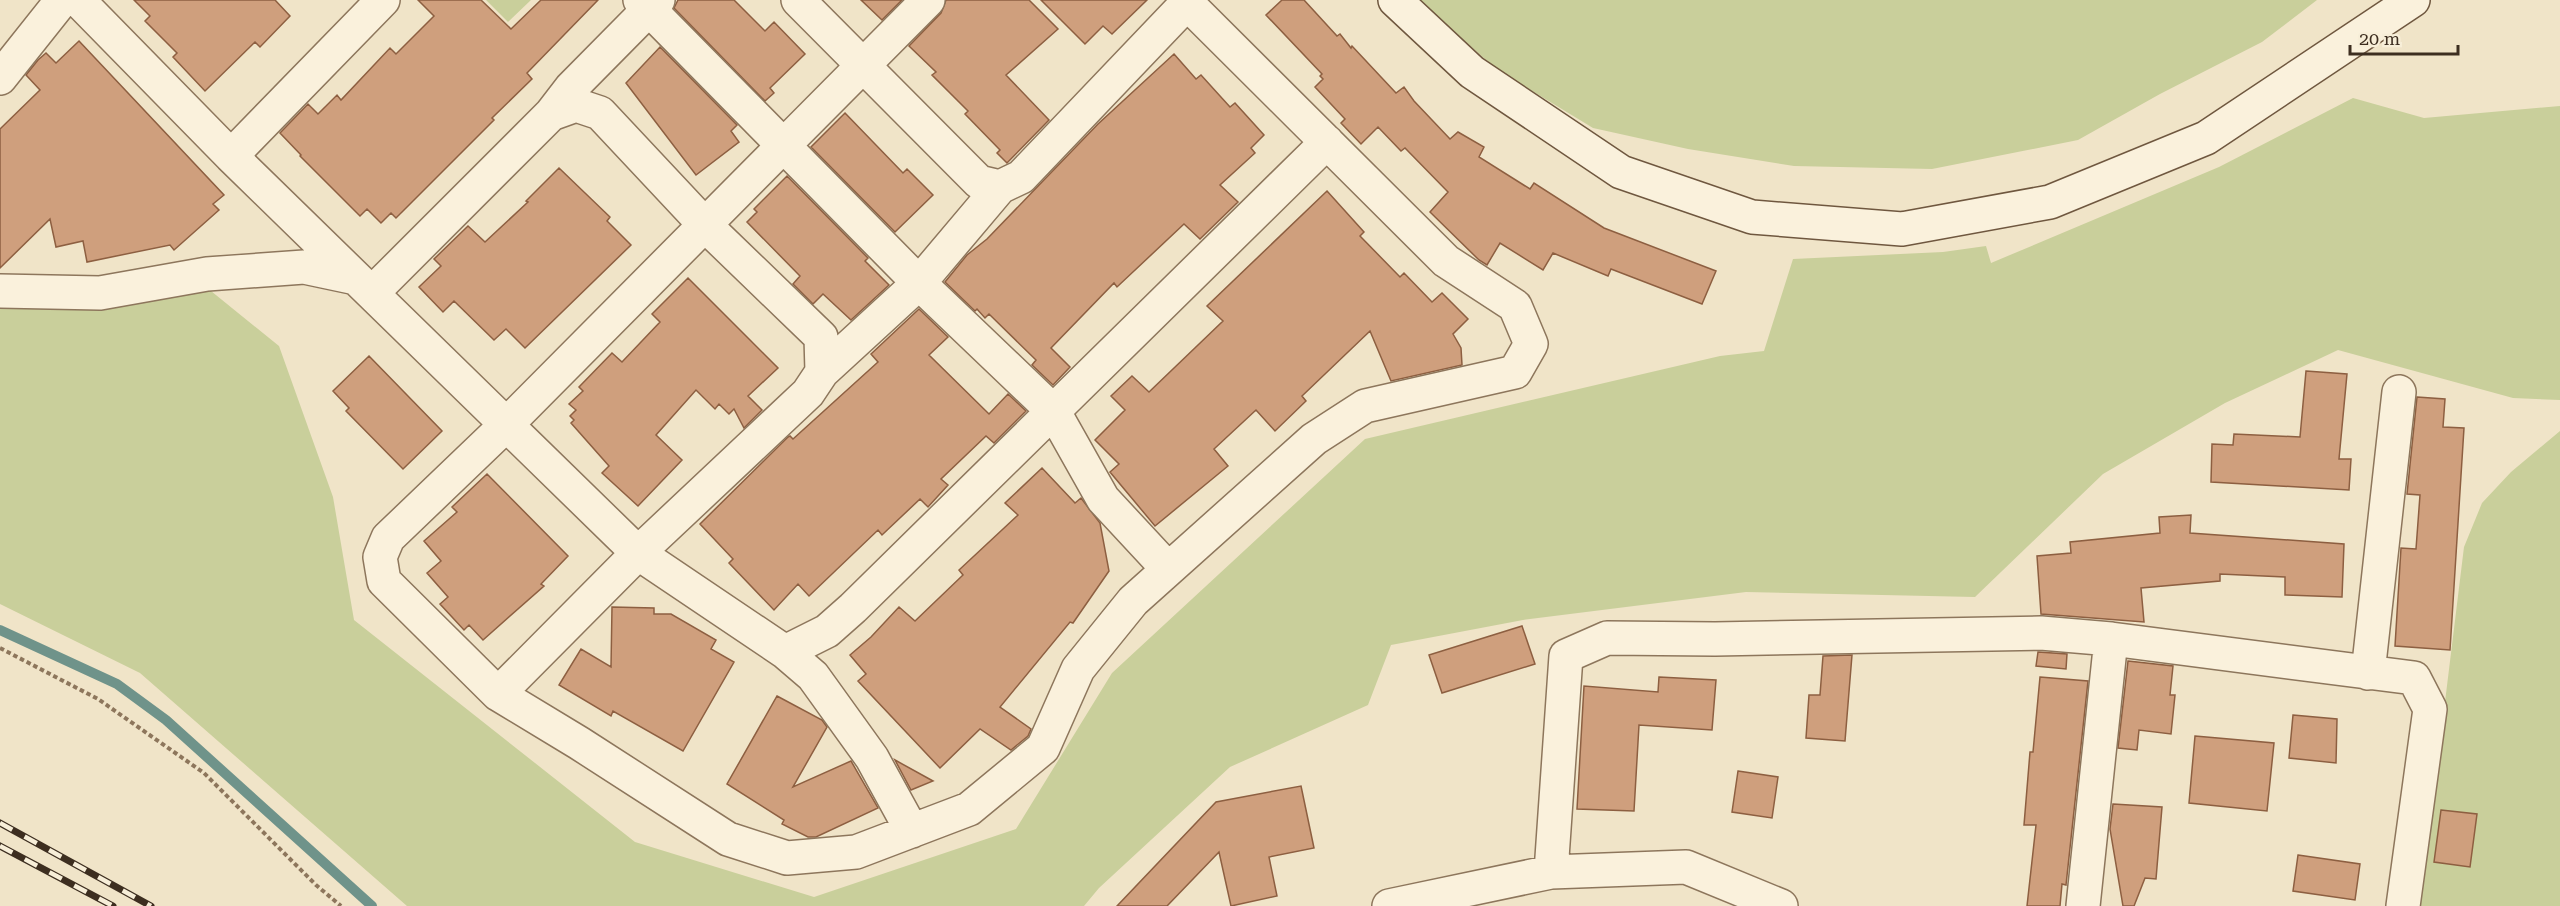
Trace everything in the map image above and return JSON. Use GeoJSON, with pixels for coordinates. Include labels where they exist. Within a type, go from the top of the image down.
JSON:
{"type":"FeatureCollection","features":[{"type":"Feature","properties":{"kind":"street"},"geometry":{"type":"LineString","coordinates":[[0,78],[62,0]]}},
{"type":"Feature","properties":{"kind":"street"},"geometry":{"type":"LineString","coordinates":[[78,0],[231,156],[638,553],[785,652],[813,676],[872,758],[912,831]]}},
{"type":"Feature","properties":{"kind":"street"},"geometry":{"type":"LineString","coordinates":[[231,156],[383,0]]}},
{"type":"Feature","properties":{"kind":"street"},"geometry":{"type":"LineString","coordinates":[[798,0],[979,182],[1000,187]]}},
{"type":"Feature","properties":{"kind":"street"},"geometry":{"type":"LineString","coordinates":[[498,694],[638,553],[808,393],[822,372],[919,283],[1000,187],[1021,177],[1187,1],[1446,261],[1515,306],[1531,344],[1515,372],[1365,406],[1314,439],[1133,601],[1078,669],[1043,748],[969,808],[856,852],[787,858],[728,839],[498,694],[384,581],[380,557],[388,538],[506,425],[928,0]]}},
{"type":"Feature","properties":{"kind":"street"},"geometry":{"type":"LineString","coordinates":[[1395,0],[1472,72],[1621,172],[1752,217],[1902,229],[2050,202],[2206,138],[2413,0]]}},
{"type":"Feature","properties":{"kind":"street"},"geometry":{"type":"LineString","coordinates":[[364,285],[551,114],[571,88],[649,3],[782,147],[919,283],[1054,412],[1103,499],[1168,569]]}},
{"type":"Feature","properties":{"kind":"street"},"geometry":{"type":"LineString","coordinates":[[551,114],[576,105],[600,113],[705,225],[821,337],[822,372]]}},
{"type":"Feature","properties":{"kind":"street"},"geometry":{"type":"LineString","coordinates":[[785,652],[827,632],[853,608],[1327,142]]}},
{"type":"Feature","properties":{"kind":"street"},"geometry":{"type":"LineString","coordinates":[[0,291],[100,293],[207,274],[304,267],[364,285]]}},
{"type":"Feature","properties":{"kind":"street"},"geometry":{"type":"LineString","coordinates":[[2368,673],[2399,392]]}},
{"type":"Feature","properties":{"kind":"street"},"geometry":{"type":"LineString","coordinates":[[1551,872],[1566,656],[1607,638],[1715,639],[2041,633],[2111,639],[2414,678],[2430,709],[2403,906]]}},
{"type":"Feature","properties":{"kind":"street"},"geometry":{"type":"LineString","coordinates":[[2083,906],[2111,639]]}},
{"type":"Feature","properties":{"kind":"street"},"geometry":{"type":"LineString","coordinates":[[1389,906],[1551,872],[1686,867],[1782,906]]}},
{"type":"Feature","properties":{"kind":"path"},"geometry":{"type":"LineString","coordinates":[[0,648],[98,699],[204,774],[316,885],[342,906]]}},
{"type":"Feature","properties":{"kind":"green space"},"geometry":{"type":"Polygon","coordinates":[[[486,0],[531,0],[508,22],[486,0]]]}},
{"type":"Feature","properties":{"kind":"green space"},"geometry":{"type":"Polygon","coordinates":[[[1419,0],[2317,0],[2262,42],[2160,94],[2078,140],[1932,169],[1794,166],[1688,149],[1593,128],[1496,69],[1419,0]]]}},
{"type":"Feature","properties":{"kind":"green space"},"geometry":{"type":"Polygon","coordinates":[[[2353,98],[2424,118],[2560,106],[2560,400],[2513,398],[2338,350],[2225,403],[2103,474],[1975,597],[1746,592],[1523,620],[1391,645],[1368,705],[1230,767],[1099,888],[1084,906],[407,906],[140,673],[0,604],[0,308],[211,291],[279,346],[333,497],[354,620],[635,842],[814,897],[1016,829],[1112,673],[1365,439],[1720,356],[1764,351],[1793,259],[1943,252],[1986,246],[1991,263],[2219,167],[2353,98]]]}},
{"type":"Feature","properties":{"kind":"green space"},"geometry":{"type":"Polygon","coordinates":[[[2560,431],[2560,906],[2420,906],[2464,547],[2482,503],[2511,472],[2560,431]]]}},
{"type":"Feature","properties":{"kind":"building"},"geometry":{"type":"Polygon","coordinates":[[[134,0],[275,0],[290,16],[260,47],[255,42],[205,91],[173,57],[177,53],[145,21],[150,16],[134,0]]]}},
{"type":"Feature","properties":{"kind":"building"},"geometry":{"type":"Polygon","coordinates":[[[418,0],[481,0],[511,29],[541,0],[598,0],[527,73],[532,79],[492,118],[494,120],[396,218],[391,213],[381,223],[367,209],[360,216],[280,133],[308,104],[318,114],[337,95],[341,100],[390,48],[396,54],[434,16],[418,0]]]}},
{"type":"Feature","properties":{"kind":"building"},"geometry":{"type":"Polygon","coordinates":[[[678,0],[734,0],[765,31],[774,22],[805,54],[770,88],[774,93],[765,101],[674,8],[678,0]]]}},
{"type":"Feature","properties":{"kind":"building"},"geometry":{"type":"Polygon","coordinates":[[[861,0],[902,0],[882,20],[861,0]]]}},
{"type":"Feature","properties":{"kind":"building"},"geometry":{"type":"Polygon","coordinates":[[[946,0],[1029,0],[1058,29],[1006,75],[1049,120],[1007,163],[997,153],[1000,150],[965,114],[968,111],[932,75],[936,72],[909,46],[941,13],[946,0]]]}},
{"type":"Feature","properties":{"kind":"building"},"geometry":{"type":"Polygon","coordinates":[[[1041,0],[1147,0],[1112,34],[1103,26],[1085,44],[1041,0]]]}},
{"type":"Feature","properties":{"kind":"building"},"geometry":{"type":"Polygon","coordinates":[[[1282,0],[1304,0],[1337,36],[1340,34],[1396,93],[1404,87],[1450,139],[1458,132],[1484,147],[1479,157],[1530,189],[1534,183],[1604,228],[1716,271],[1702,304],[1611,269],[1608,276],[1553,253],[1543,270],[1500,243],[1487,265],[1479,260],[1430,212],[1448,192],[1405,148],[1401,151],[1378,127],[1361,144],[1341,123],[1345,119],[1315,87],[1323,79],[1320,76],[1322,74],[1266,15],[1282,0]]]}},
{"type":"Feature","properties":{"kind":"building"},"geometry":{"type":"Polygon","coordinates":[[[79,41],[224,195],[213,204],[219,210],[174,250],[170,245],[87,262],[83,241],[56,247],[50,219],[0,268],[0,129],[40,90],[26,75],[38,60],[46,53],[56,63],[79,41]]]}},
{"type":"Feature","properties":{"kind":"building"},"geometry":{"type":"Polygon","coordinates":[[[660,47],[737,125],[731,131],[739,142],[696,175],[626,83],[660,47]]]}},
{"type":"Feature","properties":{"kind":"building"},"geometry":{"type":"Polygon","coordinates":[[[1174,54],[1196,79],[1201,75],[1230,107],[1235,103],[1264,135],[1251,148],[1255,153],[1220,185],[1238,202],[1200,239],[1184,224],[1117,287],[1114,283],[1051,348],[1070,367],[1053,385],[1032,365],[1036,360],[989,314],[985,318],[977,309],[975,311],[945,282],[967,255],[987,239],[1098,124],[1174,54]]]}},
{"type":"Feature","properties":{"kind":"building"},"geometry":{"type":"Polygon","coordinates":[[[845,113],[903,173],[907,169],[933,195],[895,232],[811,147],[845,113]]]}},
{"type":"Feature","properties":{"kind":"building"},"geometry":{"type":"Polygon","coordinates":[[[559,168],[610,217],[607,221],[631,245],[525,348],[506,329],[494,340],[454,301],[443,312],[419,287],[441,266],[434,259],[468,226],[485,242],[528,202],[526,201],[559,168]]]}},
{"type":"Feature","properties":{"kind":"building"},"geometry":{"type":"Polygon","coordinates":[[[787,176],[868,258],[865,261],[889,285],[851,320],[823,294],[813,304],[793,284],[800,276],[747,222],[757,212],[754,209],[787,176]]]}},
{"type":"Feature","properties":{"kind":"building"},"geometry":{"type":"Polygon","coordinates":[[[1327,191],[1364,232],[1360,236],[1400,277],[1404,273],[1432,302],[1442,293],[1468,319],[1453,334],[1461,348],[1462,365],[1391,381],[1370,331],[1302,396],[1306,401],[1275,431],[1256,410],[1214,449],[1228,466],[1155,526],[1110,472],[1119,464],[1095,440],[1125,410],[1111,396],[1132,376],[1149,392],[1223,321],[1207,306],[1327,191]]]}},
{"type":"Feature","properties":{"kind":"building"},"geometry":{"type":"Polygon","coordinates":[[[688,278],[778,368],[748,396],[762,410],[744,428],[734,409],[729,414],[719,404],[715,409],[696,390],[656,435],[682,460],[638,506],[602,473],[609,466],[571,423],[574,420],[570,416],[576,410],[569,404],[583,391],[579,387],[612,353],[622,362],[660,322],[652,314],[688,278]]]}},
{"type":"Feature","properties":{"kind":"building"},"geometry":{"type":"Polygon","coordinates":[[[919,309],[948,337],[929,355],[989,414],[1008,394],[1026,411],[994,443],[986,436],[941,479],[948,485],[928,507],[920,499],[882,535],[878,530],[809,596],[798,584],[774,610],[729,563],[733,559],[700,524],[788,437],[793,439],[878,362],[871,354],[919,309]]]}},
{"type":"Feature","properties":{"kind":"building"},"geometry":{"type":"Polygon","coordinates":[[[369,356],[442,431],[403,469],[346,411],[349,408],[333,391],[369,356]]]}},
{"type":"Feature","properties":{"kind":"building"},"geometry":{"type":"Polygon","coordinates":[[[2306,371],[2347,374],[2339,459],[2351,459],[2349,490],[2211,482],[2212,444],[2233,445],[2234,434],[2300,437],[2306,371]]]}},
{"type":"Feature","properties":{"kind":"building"},"geometry":{"type":"Polygon","coordinates":[[[2417,397],[2445,399],[2443,427],[2464,428],[2450,650],[2395,646],[2401,548],[2416,549],[2420,495],[2407,494],[2417,397]]]}},
{"type":"Feature","properties":{"kind":"building"},"geometry":{"type":"Polygon","coordinates":[[[1042,468],[1075,503],[1081,498],[1100,523],[1109,571],[1073,623],[1070,622],[1000,707],[1031,729],[1028,736],[1011,750],[980,729],[940,768],[858,681],[866,674],[850,655],[871,637],[899,607],[915,621],[963,575],[959,570],[1018,515],[1005,503],[1042,468]]]}},
{"type":"Feature","properties":{"kind":"building"},"geometry":{"type":"Polygon","coordinates":[[[487,474],[568,556],[541,584],[544,586],[483,640],[469,625],[464,630],[440,604],[448,597],[427,573],[441,561],[424,541],[457,512],[452,507],[487,474]]]}},
{"type":"Feature","properties":{"kind":"building"},"geometry":{"type":"Polygon","coordinates":[[[2191,515],[2190,533],[2344,544],[2342,597],[2285,595],[2285,577],[2220,574],[2220,581],[2141,588],[2144,622],[2041,614],[2037,556],[2071,553],[2070,542],[2160,533],[2159,517],[2191,515]]]}},
{"type":"Feature","properties":{"kind":"building"},"geometry":{"type":"Polygon","coordinates":[[[612,607],[654,608],[654,614],[671,614],[716,640],[711,649],[734,662],[683,751],[613,711],[611,716],[559,685],[581,649],[611,667],[612,607]]]}},
{"type":"Feature","properties":{"kind":"building"},"geometry":{"type":"Polygon","coordinates":[[[1522,626],[1535,664],[1442,693],[1429,655],[1522,626]]]}},
{"type":"Feature","properties":{"kind":"building"},"geometry":{"type":"Polygon","coordinates":[[[2038,652],[2067,654],[2066,669],[2036,666],[2038,652]]]}},
{"type":"Feature","properties":{"kind":"building"},"geometry":{"type":"Polygon","coordinates":[[[1852,655],[1845,741],[1806,738],[1809,695],[1820,695],[1823,656],[1852,655]]]}},
{"type":"Feature","properties":{"kind":"building"},"geometry":{"type":"Polygon","coordinates":[[[2128,661],[2173,666],[2170,695],[2175,695],[2171,734],[2139,730],[2137,750],[2118,748],[2128,661]]]}},
{"type":"Feature","properties":{"kind":"building"},"geometry":{"type":"Polygon","coordinates":[[[1659,677],[1716,680],[1712,730],[1639,725],[1634,811],[1577,809],[1584,686],[1658,692],[1659,677]]]}},
{"type":"Feature","properties":{"kind":"building"},"geometry":{"type":"Polygon","coordinates":[[[2040,677],[2088,681],[2066,885],[2062,884],[2060,906],[2027,906],[2036,825],[2024,825],[2030,752],[2033,752],[2040,677]]]}},
{"type":"Feature","properties":{"kind":"building"},"geometry":{"type":"Polygon","coordinates":[[[777,696],[822,720],[827,727],[793,787],[851,761],[878,808],[816,837],[808,837],[782,824],[784,820],[727,784],[777,696]]]}},
{"type":"Feature","properties":{"kind":"building"},"geometry":{"type":"Polygon","coordinates":[[[2293,715],[2337,719],[2336,763],[2289,758],[2293,715]]]}},
{"type":"Feature","properties":{"kind":"building"},"geometry":{"type":"Polygon","coordinates":[[[2195,736],[2274,743],[2267,811],[2189,803],[2195,736]]]}},
{"type":"Feature","properties":{"kind":"building"},"geometry":{"type":"Polygon","coordinates":[[[895,760],[933,781],[911,790],[895,760]]]}},
{"type":"Feature","properties":{"kind":"building"},"geometry":{"type":"Polygon","coordinates":[[[1738,771],[1778,777],[1772,818],[1732,812],[1738,771]]]}},
{"type":"Feature","properties":{"kind":"building"},"geometry":{"type":"Polygon","coordinates":[[[1301,786],[1314,848],[1269,857],[1277,896],[1231,906],[1219,852],[1167,906],[1117,906],[1216,802],[1301,786]]]}},
{"type":"Feature","properties":{"kind":"building"},"geometry":{"type":"Polygon","coordinates":[[[2113,804],[2162,807],[2156,879],[2145,878],[2134,906],[2123,906],[2110,829],[2113,804]]]}},
{"type":"Feature","properties":{"kind":"building"},"geometry":{"type":"Polygon","coordinates":[[[2441,810],[2477,814],[2470,867],[2434,862],[2441,810]]]}},
{"type":"Feature","properties":{"kind":"building"},"geometry":{"type":"Polygon","coordinates":[[[2298,855],[2360,864],[2355,900],[2293,891],[2298,855]]]}},
{"type":"Feature","properties":{"kind":"waterway"},"geometry":{"type":"LineString","coordinates":[[0,630],[117,684],[166,720],[372,906]]}},
{"type":"Feature","properties":{"kind":"railway"},"geometry":{"type":"LineString","coordinates":[[0,823],[151,906]]}},
{"type":"Feature","properties":{"kind":"railway"},"geometry":{"type":"LineString","coordinates":[[0,846],[113,906]]}}]}
